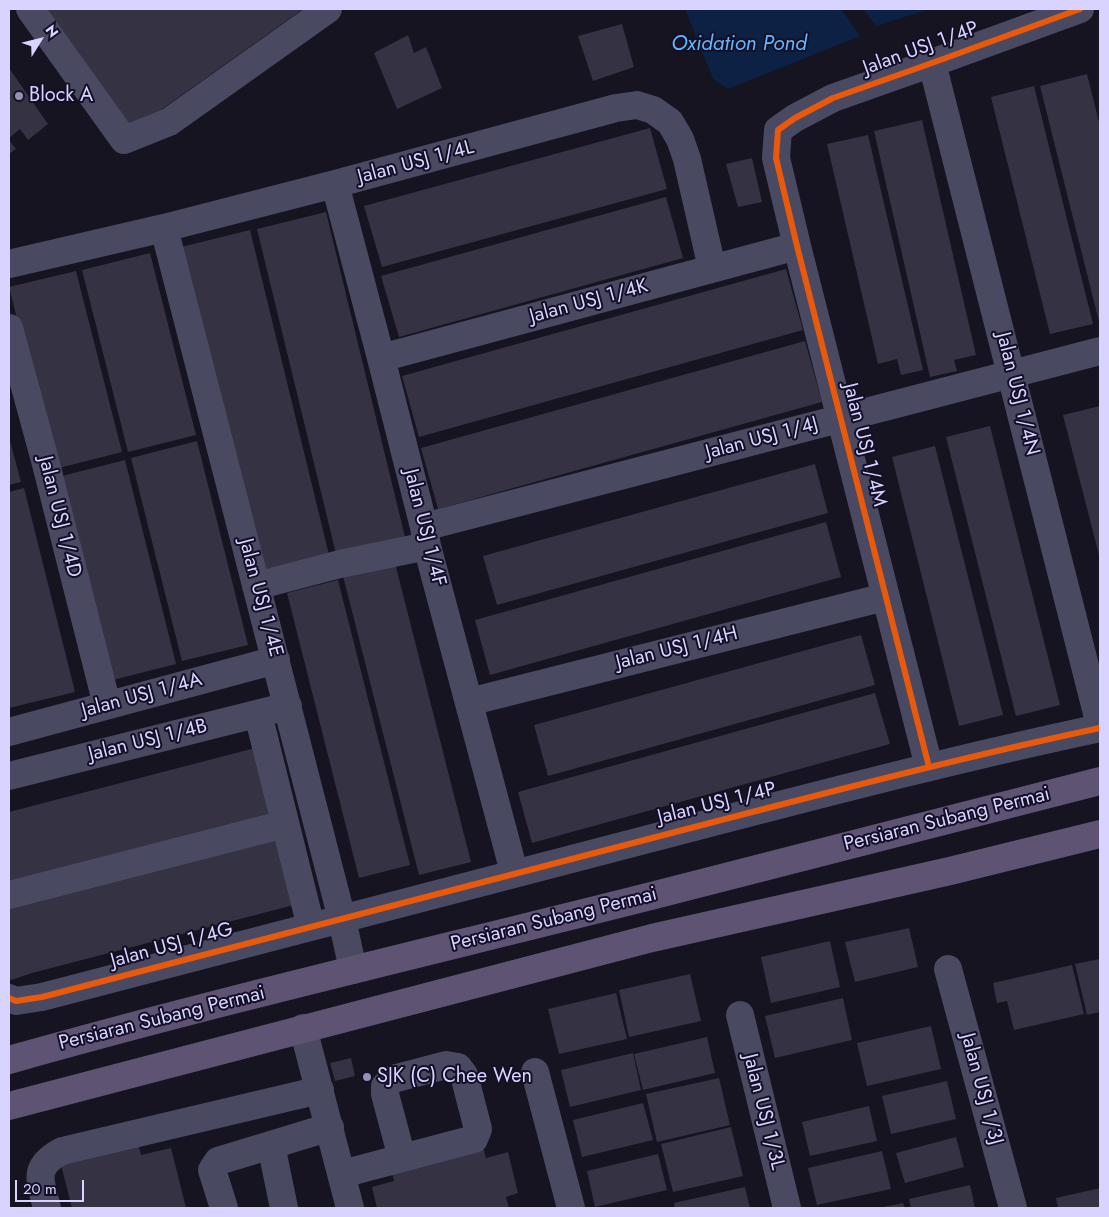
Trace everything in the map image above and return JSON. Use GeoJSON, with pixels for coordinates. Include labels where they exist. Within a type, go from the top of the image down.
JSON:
{"type":"FeatureCollection","features":[{"type":"Feature","properties":{"kind":"main road","name":"Persiaran Subang Permai"},"geometry":{"type":"LineString","coordinates":[[9,1060],[70,1042],[1100,781]]}},
{"type":"Feature","properties":{"kind":"main road","name":"Persiaran Subang Permai"},"geometry":{"type":"LineString","coordinates":[[9,1106],[652,938],[950,871],[1100,834]]}},
{"type":"Feature","properties":{"kind":"street"},"geometry":{"type":"LineString","coordinates":[[30,9],[124,140],[169,122],[328,9]]}},
{"type":"Feature","properties":{"kind":"street","name":"Jalan USJ 1/4P"},"geometry":{"type":"LineString","coordinates":[[778,130],[795,118],[833,98],[1080,9]]}},
{"type":"Feature","properties":{"kind":"street","name":"Jalan USJ 1/4N"},"geometry":{"type":"LineString","coordinates":[[932,63],[1100,726]]}},
{"type":"Feature","properties":{"kind":"street","name":"Jalan USJ 1/4L"},"geometry":{"type":"LineString","coordinates":[[9,264],[164,228],[616,108],[637,105],[653,110],[670,122],[680,139],[687,159],[712,268]]}},
{"type":"Feature","properties":{"kind":"street","name":"Jalan USJ 1/4M"},"geometry":{"type":"LineString","coordinates":[[778,130],[776,158],[929,767]]}},
{"type":"Feature","properties":{"kind":"street","name":"Jalan USJ 1/4F"},"geometry":{"type":"LineString","coordinates":[[335,184],[514,872]]}},
{"type":"Feature","properties":{"kind":"street","name":"Jalan USJ 1/4E"},"geometry":{"type":"LineString","coordinates":[[164,228],[288,706],[342,918],[353,970]]}},
{"type":"Feature","properties":{"kind":"street","name":"Jalan USJ 1/4K"},"geometry":{"type":"LineString","coordinates":[[381,358],[797,246]]}},
{"type":"Feature","properties":{"kind":"street","name":"Jalan USJ 1/4D"},"geometry":{"type":"LineString","coordinates":[[9,328],[46,464],[107,705]]}},
{"type":"Feature","properties":{"kind":"street","name":"Jalan USJ 1/4J"},"geometry":{"type":"LineString","coordinates":[[256,586],[340,564],[426,536],[840,418],[1100,351]]}},
{"type":"Feature","properties":{"kind":"street","name":"Jalan USJ 1/4H"},"geometry":{"type":"LineString","coordinates":[[469,702],[885,597]]}},
{"type":"Feature","properties":{"kind":"street","name":"Jalan USJ 1/4A"},"geometry":{"type":"LineString","coordinates":[[9,732],[276,660]]}},
{"type":"Feature","properties":{"kind":"street","name":"Jalan USJ 1/4B"},"geometry":{"type":"LineString","coordinates":[[9,776],[288,706]]}},
{"type":"Feature","properties":{"kind":"street"},"geometry":{"type":"LineString","coordinates":[[258,714],[311,927]]}},
{"type":"Feature","properties":{"kind":"street","name":"Jalan USJ 1/4P"},"geometry":{"type":"LineString","coordinates":[[342,918],[514,872],[929,767],[1100,726]]}},
{"type":"Feature","properties":{"kind":"street"},"geometry":{"type":"LineString","coordinates":[[9,895],[285,824]]}},
{"type":"Feature","properties":{"kind":"street","name":"Jalan USJ 1/4G"},"geometry":{"type":"LineString","coordinates":[[9,998],[16,1001],[42,997],[342,918]]}},
{"type":"Feature","properties":{"kind":"street","name":"Jalan USJ 1/3J"},"geometry":{"type":"LineString","coordinates":[[948,969],[1013,1208]]}},
{"type":"Feature","properties":{"kind":"street","name":"Jalan USJ 1/3L"},"geometry":{"type":"LineString","coordinates":[[740,1015],[787,1208]]}},
{"type":"Feature","properties":{"kind":"street"},"geometry":{"type":"LineString","coordinates":[[303,1028],[350,1208]]}},
{"type":"Feature","properties":{"kind":"street"},"geometry":{"type":"LineString","coordinates":[[535,1072],[571,1208]]}},
{"type":"Feature","properties":{"kind":"street"},"geometry":{"type":"LineString","coordinates":[[48,1208],[40,1179],[43,1166],[52,1156],[62,1151],[320,1090]]}},
{"type":"Feature","properties":{"kind":"street"},"geometry":{"type":"LineString","coordinates":[[224,1208],[212,1170],[218,1161],[330,1127]]}},
{"type":"Feature","properties":{"kind":"street"},"geometry":{"type":"LineString","coordinates":[[271,1145],[284,1208]]}},
{"type":"Feature","properties":{"kind":"street"},"geometry":{"type":"LineString","coordinates":[[342,1174],[402,1158]]}},
{"type":"Feature","properties":{"kind":"water","name":"Oxidation Pond"},"geometry":{"type":"Polygon","coordinates":[[[685,9],[841,9],[860,36],[728,89],[713,79],[685,9]]]}},
{"type":"Feature","properties":{"kind":"water"},"geometry":{"type":"Polygon","coordinates":[[[863,9],[930,9],[876,26],[863,9]]]}},
{"type":"Feature","properties":{"kind":"building"},"geometry":{"type":"Polygon","coordinates":[[[37,9],[303,9],[127,134],[37,9]]]}},
{"type":"Feature","properties":{"kind":"building"},"geometry":{"type":"Polygon","coordinates":[[[622,24],[634,67],[593,81],[578,36],[622,24]]]}},
{"type":"Feature","properties":{"kind":"building"},"geometry":{"type":"Polygon","coordinates":[[[408,35],[414,53],[426,47],[442,88],[397,109],[374,53],[408,35]]]}},
{"type":"Feature","properties":{"kind":"building","name":"Block A"},"geometry":{"type":"Polygon","coordinates":[[[9,68],[48,124],[28,140],[20,129],[9,138],[9,68]]]}},
{"type":"Feature","properties":{"kind":"building"},"geometry":{"type":"Polygon","coordinates":[[[1087,74],[1100,126],[1100,326],[1040,86],[1087,74]]]}},
{"type":"Feature","properties":{"kind":"building"},"geometry":{"type":"Polygon","coordinates":[[[1034,86],[1093,324],[1050,334],[991,97],[1034,86]]]}},
{"type":"Feature","properties":{"kind":"building"},"geometry":{"type":"Polygon","coordinates":[[[922,120],[976,355],[954,360],[957,371],[930,377],[874,131],[922,120]]]}},
{"type":"Feature","properties":{"kind":"building"},"geometry":{"type":"Polygon","coordinates":[[[650,128],[667,189],[382,267],[364,206],[650,128]]]}},
{"type":"Feature","properties":{"kind":"building"},"geometry":{"type":"Polygon","coordinates":[[[868,135],[923,370],[901,375],[897,359],[878,364],[827,144],[868,135]]]}},
{"type":"Feature","properties":{"kind":"building","name":"Block A"},"geometry":{"type":"Polygon","coordinates":[[[9,140],[16,149],[9,154],[9,140]]]}},
{"type":"Feature","properties":{"kind":"building"},"geometry":{"type":"Polygon","coordinates":[[[752,158],[762,202],[738,207],[726,164],[752,158]]]}},
{"type":"Feature","properties":{"kind":"building"},"geometry":{"type":"Polygon","coordinates":[[[666,197],[683,258],[399,337],[381,276],[666,197]]]}},
{"type":"Feature","properties":{"kind":"building"},"geometry":{"type":"Polygon","coordinates":[[[326,212],[406,541],[337,558],[257,229],[326,212]]]}},
{"type":"Feature","properties":{"kind":"building"},"geometry":{"type":"Polygon","coordinates":[[[250,230],[330,559],[261,575],[181,247],[250,230]]]}},
{"type":"Feature","properties":{"kind":"building"},"geometry":{"type":"Polygon","coordinates":[[[150,253],[196,435],[128,452],[82,270],[150,253]]]}},
{"type":"Feature","properties":{"kind":"building"},"geometry":{"type":"Polygon","coordinates":[[[786,269],[803,330],[419,437],[402,376],[786,269]]]}},
{"type":"Feature","properties":{"kind":"building"},"geometry":{"type":"Polygon","coordinates":[[[76,271],[122,452],[55,469],[9,287],[76,271]]]}},
{"type":"Feature","properties":{"kind":"building"},"geometry":{"type":"Polygon","coordinates":[[[805,341],[822,402],[438,509],[421,448],[805,341]]]}},
{"type":"Feature","properties":{"kind":"building"},"geometry":{"type":"Polygon","coordinates":[[[1100,406],[1100,559],[1063,415],[1100,406]]]}},
{"type":"Feature","properties":{"kind":"building"},"geometry":{"type":"Polygon","coordinates":[[[990,426],[1060,705],[1016,716],[946,437],[990,426]]]}},
{"type":"Feature","properties":{"kind":"building"},"geometry":{"type":"Polygon","coordinates":[[[9,437],[21,482],[9,485],[9,437]]]}},
{"type":"Feature","properties":{"kind":"building"},"geometry":{"type":"Polygon","coordinates":[[[197,441],[248,645],[182,661],[131,458],[197,441]]]}},
{"type":"Feature","properties":{"kind":"building"},"geometry":{"type":"Polygon","coordinates":[[[935,446],[1003,715],[959,726],[892,457],[935,446]]]}},
{"type":"Feature","properties":{"kind":"building"},"geometry":{"type":"Polygon","coordinates":[[[125,460],[176,664],[109,681],[58,477],[125,460]]]}},
{"type":"Feature","properties":{"kind":"building"},"geometry":{"type":"Polygon","coordinates":[[[815,464],[828,513],[497,605],[483,556],[815,464]]]}},
{"type":"Feature","properties":{"kind":"building"},"geometry":{"type":"Polygon","coordinates":[[[24,488],[75,692],[9,708],[9,492],[24,488]]]}},
{"type":"Feature","properties":{"kind":"building"},"geometry":{"type":"Polygon","coordinates":[[[826,522],[841,577],[490,675],[475,620],[826,522]]]}},
{"type":"Feature","properties":{"kind":"building"},"geometry":{"type":"Polygon","coordinates":[[[395,563],[471,862],[419,875],[343,576],[395,563]]]}},
{"type":"Feature","properties":{"kind":"building"},"geometry":{"type":"Polygon","coordinates":[[[338,580],[410,865],[359,878],[287,593],[338,580]]]}},
{"type":"Feature","properties":{"kind":"building"},"geometry":{"type":"Polygon","coordinates":[[[861,635],[875,685],[548,776],[534,725],[861,635]]]}},
{"type":"Feature","properties":{"kind":"building"},"geometry":{"type":"Polygon","coordinates":[[[875,693],[890,744],[532,843],[518,792],[875,693]]]}},
{"type":"Feature","properties":{"kind":"building"},"geometry":{"type":"Polygon","coordinates":[[[255,748],[274,818],[9,888],[9,812],[255,748]]]}},
{"type":"Feature","properties":{"kind":"building"},"geometry":{"type":"Polygon","coordinates":[[[276,835],[294,905],[11,980],[9,978],[9,905],[276,835]]]}},
{"type":"Feature","properties":{"kind":"building"},"geometry":{"type":"Polygon","coordinates":[[[909,928],[918,967],[855,982],[845,942],[909,928]]]}},
{"type":"Feature","properties":{"kind":"building"},"geometry":{"type":"Polygon","coordinates":[[[830,941],[840,987],[771,1003],[761,957],[830,941]]]}},
{"type":"Feature","properties":{"kind":"building"},"geometry":{"type":"Polygon","coordinates":[[[1100,959],[1100,1012],[1087,1015],[1075,964],[1100,959]]]}},
{"type":"Feature","properties":{"kind":"building"},"geometry":{"type":"Polygon","coordinates":[[[1072,965],[1084,1014],[1014,1030],[1007,1001],[997,1003],[993,983],[1072,965]]]}},
{"type":"Feature","properties":{"kind":"building"},"geometry":{"type":"Polygon","coordinates":[[[690,974],[701,1021],[629,1037],[619,990],[690,974]]]}},
{"type":"Feature","properties":{"kind":"building"},"geometry":{"type":"Polygon","coordinates":[[[616,993],[627,1039],[559,1054],[548,1009],[616,993]]]}},
{"type":"Feature","properties":{"kind":"building"},"geometry":{"type":"Polygon","coordinates":[[[843,998],[852,1040],[775,1058],[765,1016],[843,998]]]}},
{"type":"Feature","properties":{"kind":"building"},"geometry":{"type":"Polygon","coordinates":[[[931,1026],[941,1069],[867,1086],[857,1043],[931,1026]]]}},
{"type":"Feature","properties":{"kind":"building"},"geometry":{"type":"Polygon","coordinates":[[[707,1037],[715,1073],[643,1090],[634,1054],[707,1037]]]}},
{"type":"Feature","properties":{"kind":"building"},"geometry":{"type":"Polygon","coordinates":[[[633,1053],[641,1090],[570,1107],[561,1070],[633,1053]]]}},
{"type":"Feature","properties":{"kind":"building"},"geometry":{"type":"Polygon","coordinates":[[[351,1058],[355,1076],[335,1081],[330,1063],[351,1058]]]}},
{"type":"Feature","properties":{"kind":"building"},"geometry":{"type":"Polygon","coordinates":[[[719,1078],[730,1125],[657,1142],[646,1094],[719,1078]]]}},
{"type":"Feature","properties":{"kind":"building"},"geometry":{"type":"Polygon","coordinates":[[[947,1081],[956,1119],[891,1134],[882,1096],[947,1081]]]}},
{"type":"Feature","properties":{"kind":"building"},"geometry":{"type":"Polygon","coordinates":[[[643,1103],[653,1140],[582,1157],[573,1120],[643,1103]]]}},
{"type":"Feature","properties":{"kind":"building"},"geometry":{"type":"Polygon","coordinates":[[[869,1106],[877,1141],[810,1156],[802,1122],[869,1106]]]}},
{"type":"Feature","properties":{"kind":"building"},"geometry":{"type":"Polygon","coordinates":[[[731,1127],[743,1176],[673,1192],[661,1144],[731,1127]]]}},
{"type":"Feature","properties":{"kind":"building"},"geometry":{"type":"Polygon","coordinates":[[[956,1137],[964,1167],[905,1183],[896,1153],[956,1137]]]}},
{"type":"Feature","properties":{"kind":"building"},"geometry":{"type":"Polygon","coordinates":[[[137,1138],[141,1155],[171,1148],[186,1208],[72,1208],[59,1157],[137,1138]]]}},
{"type":"Feature","properties":{"kind":"building"},"geometry":{"type":"Polygon","coordinates":[[[483,1146],[486,1158],[508,1152],[518,1193],[506,1197],[509,1208],[377,1208],[372,1187],[394,1181],[391,1169],[483,1146]]]}},
{"type":"Feature","properties":{"kind":"building"},"geometry":{"type":"Polygon","coordinates":[[[882,1151],[891,1189],[817,1205],[808,1168],[882,1151]]]}},
{"type":"Feature","properties":{"kind":"building"},"geometry":{"type":"Polygon","coordinates":[[[658,1154],[667,1190],[595,1207],[587,1171],[658,1154]]]}},
{"type":"Feature","properties":{"kind":"building"},"geometry":{"type":"Polygon","coordinates":[[[970,1185],[975,1208],[911,1208],[909,1199],[970,1185]]]}},
{"type":"Feature","properties":{"kind":"building"},"geometry":{"type":"Polygon","coordinates":[[[745,1187],[750,1208],[675,1208],[674,1203],[745,1187]]]}},
{"type":"Feature","properties":{"kind":"building"},"geometry":{"type":"Polygon","coordinates":[[[1100,1188],[1100,1208],[1058,1208],[1056,1198],[1100,1188]]]}},
{"type":"Feature","properties":{"kind":"building"},"geometry":{"type":"Polygon","coordinates":[[[903,1203],[905,1208],[883,1208],[883,1207],[903,1203]]]}},
{"type":"Feature","properties":{"kind":"cycle path"},"geometry":{"type":"LineString","coordinates":[[929,767],[776,158],[778,130],[795,118],[833,98],[1080,9]]}},
{"type":"Feature","properties":{"kind":"cycle path"},"geometry":{"type":"LineString","coordinates":[[9,998],[16,1001],[42,997],[853,786],[1100,728]]}},
{"type":"Feature","properties":{"kind":"place","name":"Block A"},"geometry":{"type":"Point","coordinates":[19,96]}},
{"type":"Feature","properties":{"kind":"place","name":"SJK (C) Chee Wen"},"geometry":{"type":"Point","coordinates":[367,1077]}}]}
